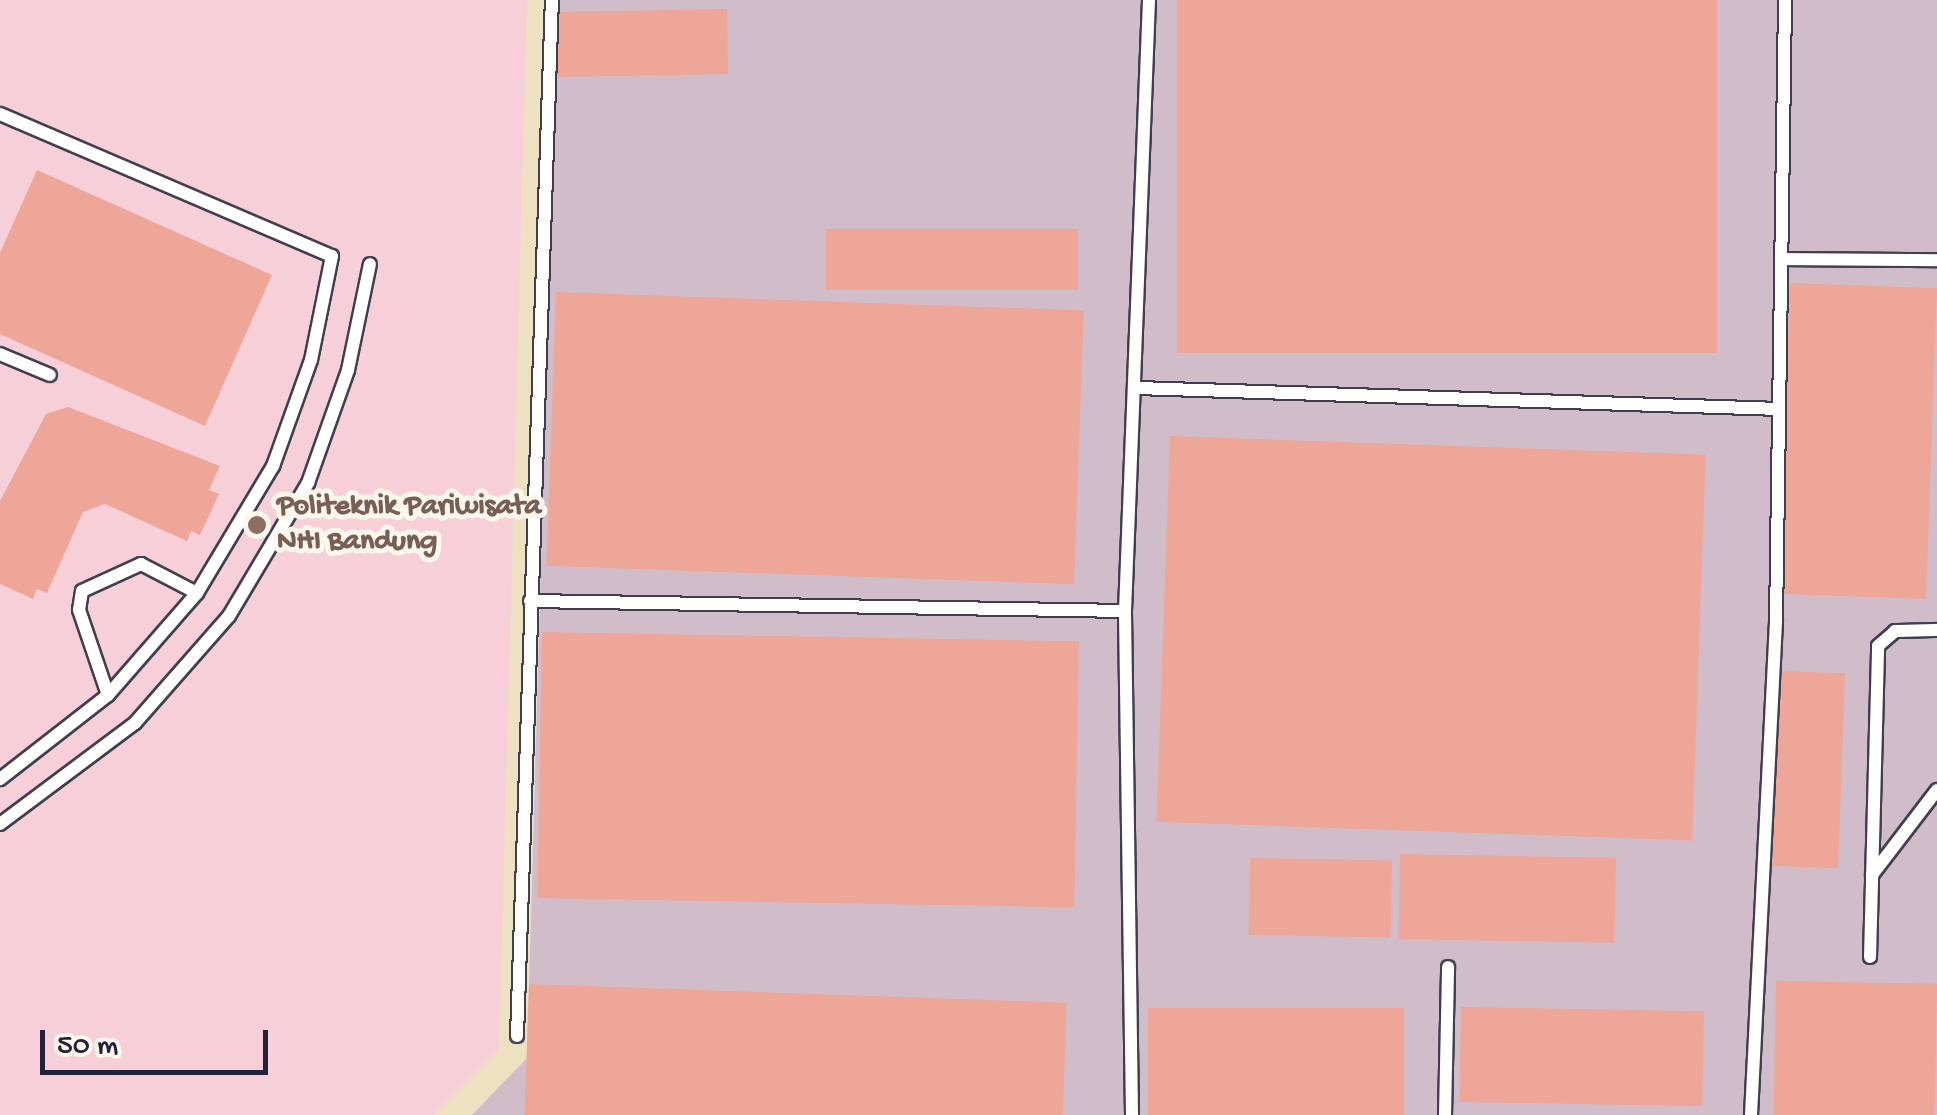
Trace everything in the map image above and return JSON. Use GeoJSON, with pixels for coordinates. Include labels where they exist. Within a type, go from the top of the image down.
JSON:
{"type":"FeatureCollection","features":[{"type":"Feature","properties":{"kind":"lane"},"geometry":{"type":"LineString","coordinates":[[517,1036],[552,0]]}},
{"type":"Feature","properties":{"kind":"lane"},"geometry":{"type":"LineString","coordinates":[[1132,1115],[1126,610],[1149,0]]}},
{"type":"Feature","properties":{"kind":"lane"},"geometry":{"type":"LineString","coordinates":[[1751,1115],[1779,409],[1785,0]]}},
{"type":"Feature","properties":{"kind":"lane"},"geometry":{"type":"LineString","coordinates":[[0,114],[332,256],[311,360],[273,466],[197,592],[108,695],[0,780]]}},
{"type":"Feature","properties":{"kind":"lane"},"geometry":{"type":"LineString","coordinates":[[1782,259],[1937,260]]}},
{"type":"Feature","properties":{"kind":"lane"},"geometry":{"type":"LineString","coordinates":[[0,824],[135,723],[229,616],[308,483],[348,370],[370,264]]}},
{"type":"Feature","properties":{"kind":"lane"},"geometry":{"type":"LineString","coordinates":[[0,354],[50,374]]}},
{"type":"Feature","properties":{"kind":"lane"},"geometry":{"type":"LineString","coordinates":[[1137,388],[1779,409]]}},
{"type":"Feature","properties":{"kind":"lane"},"geometry":{"type":"LineString","coordinates":[[108,695],[79,610],[82,591],[141,564],[160,566],[197,592]]}},
{"type":"Feature","properties":{"kind":"lane"},"geometry":{"type":"LineString","coordinates":[[530,601],[1126,610]]}},
{"type":"Feature","properties":{"kind":"lane"},"geometry":{"type":"LineString","coordinates":[[1870,957],[1878,646],[1895,631],[1937,630]]}},
{"type":"Feature","properties":{"kind":"lane"},"geometry":{"type":"LineString","coordinates":[[1872,875],[1937,790]]}},
{"type":"Feature","properties":{"kind":"lane"},"geometry":{"type":"LineString","coordinates":[[1444,1115],[1448,968]]}},
{"type":"Feature","properties":{"kind":"shaded area","name":"Politeknik Pariwisata NHI Bandung"},"geometry":{"type":"Polygon","coordinates":[[[0,0],[527,0],[499,1050],[434,1115],[0,1115],[0,0]]]}},
{"type":"Feature","properties":{"kind":"shaded area"},"geometry":{"type":"Polygon","coordinates":[[[557,0],[1937,0],[1937,1115],[472,1115],[527,1058],[557,0]]]}},
{"type":"Feature","properties":{"kind":"building"},"geometry":{"type":"Polygon","coordinates":[[[1177,0],[1717,0],[1717,353],[1177,353],[1177,0]]]}},
{"type":"Feature","properties":{"kind":"building"},"geometry":{"type":"Polygon","coordinates":[[[727,9],[728,74],[556,77],[555,12],[727,9]]]}},
{"type":"Feature","properties":{"kind":"building"},"geometry":{"type":"Polygon","coordinates":[[[37,170],[272,275],[205,426],[0,334],[0,253],[37,170]]]}},
{"type":"Feature","properties":{"kind":"building"},"geometry":{"type":"Polygon","coordinates":[[[826,229],[1078,229],[1078,290],[826,290],[826,229]]]}},
{"type":"Feature","properties":{"kind":"building"},"geometry":{"type":"Polygon","coordinates":[[[1790,283],[1937,288],[1926,599],[1779,594],[1790,283]]]}},
{"type":"Feature","properties":{"kind":"building"},"geometry":{"type":"Polygon","coordinates":[[[556,292],[1084,310],[1074,584],[546,566],[556,292]]]}},
{"type":"Feature","properties":{"kind":"building"},"geometry":{"type":"Polygon","coordinates":[[[68,407],[220,466],[209,490],[219,494],[200,535],[191,531],[187,541],[105,504],[83,512],[47,593],[37,589],[33,599],[0,584],[0,501],[46,414],[68,407]]]}},
{"type":"Feature","properties":{"kind":"building"},"geometry":{"type":"Polygon","coordinates":[[[1170,436],[1706,455],[1692,840],[1157,822],[1170,436]]]}},
{"type":"Feature","properties":{"kind":"building"},"geometry":{"type":"Polygon","coordinates":[[[542,632],[1079,641],[1074,907],[537,898],[542,632]]]}},
{"type":"Feature","properties":{"kind":"building"},"geometry":{"type":"Polygon","coordinates":[[[1779,671],[1845,673],[1838,868],[1772,866],[1779,671]]]}},
{"type":"Feature","properties":{"kind":"building"},"geometry":{"type":"Polygon","coordinates":[[[1400,854],[1616,858],[1614,943],[1399,939],[1400,854]]]}},
{"type":"Feature","properties":{"kind":"building"},"geometry":{"type":"Polygon","coordinates":[[[1250,858],[1392,860],[1391,937],[1249,935],[1250,858]]]}},
{"type":"Feature","properties":{"kind":"building"},"geometry":{"type":"Polygon","coordinates":[[[1776,981],[1937,984],[1935,1115],[1774,1115],[1776,981]]]}},
{"type":"Feature","properties":{"kind":"building"},"geometry":{"type":"Polygon","coordinates":[[[529,984],[1067,1003],[1063,1115],[524,1115],[529,984]]]}},
{"type":"Feature","properties":{"kind":"building"},"geometry":{"type":"Polygon","coordinates":[[[1461,1007],[1704,1011],[1702,1106],[1459,1102],[1461,1007]]]}},
{"type":"Feature","properties":{"kind":"building"},"geometry":{"type":"Polygon","coordinates":[[[1148,1008],[1404,1008],[1404,1115],[1148,1115],[1148,1008]]]}},
{"type":"Feature","properties":{"kind":"place","name":"Politeknik Pariwisata NHI Bandung"},"geometry":{"type":"Point","coordinates":[257,525]}}]}
